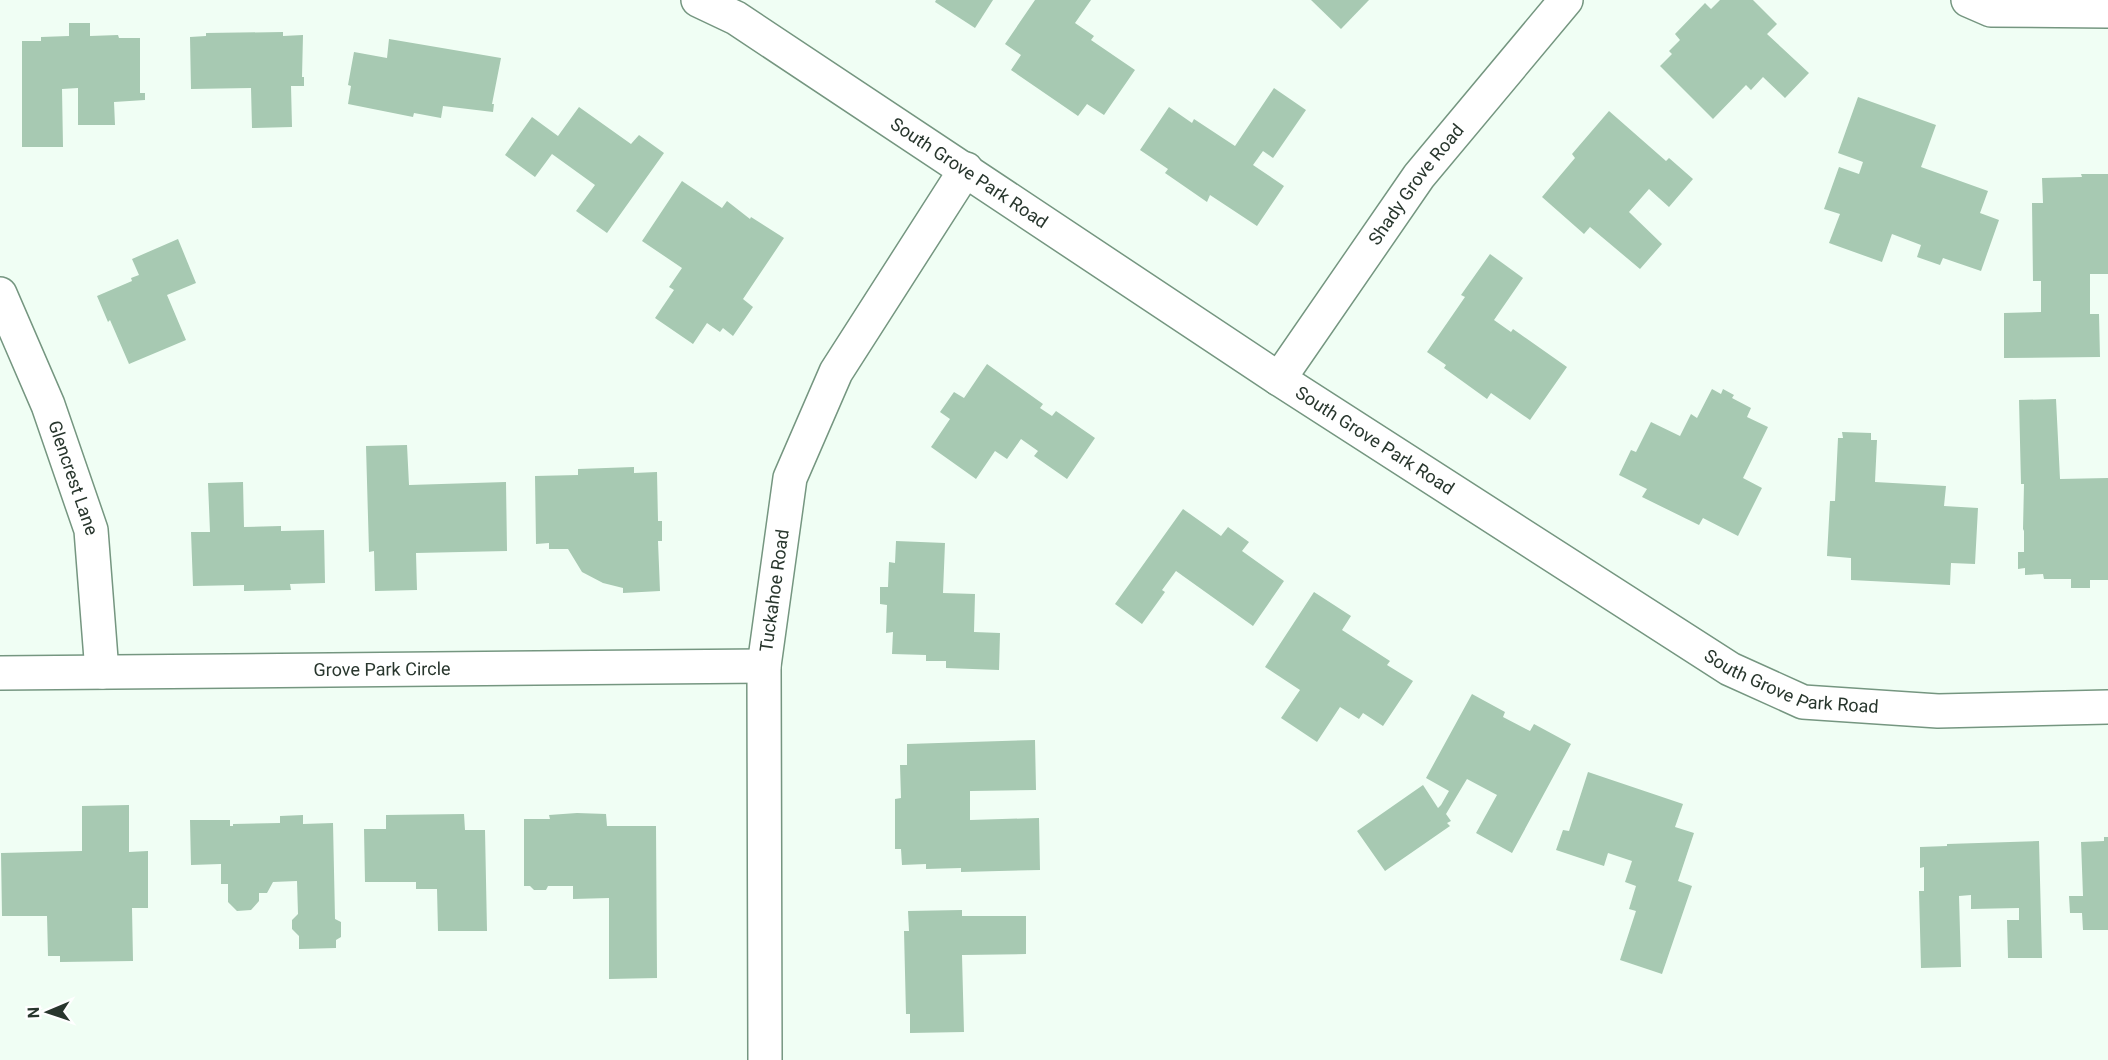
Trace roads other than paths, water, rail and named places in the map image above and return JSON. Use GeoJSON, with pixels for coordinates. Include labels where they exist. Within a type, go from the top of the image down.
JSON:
{"type":"FeatureCollection","features":[{"type":"Feature","properties":{"kind":"street","name":"South Grove Park Road"},"geometry":{"type":"LineString","coordinates":[[698,0],[736,18],[1280,378],[1730,669],[1803,702],[1938,711],[2108,707]]}},
{"type":"Feature","properties":{"kind":"street","name":"Shady Grove Road"},"geometry":{"type":"LineString","coordinates":[[1280,378],[1419,176],[1566,0]]}},
{"type":"Feature","properties":{"kind":"street"},"geometry":{"type":"LineString","coordinates":[[1968,0],[1991,10],[2108,11]]}},
{"type":"Feature","properties":{"kind":"street","name":"Tuckahoe Road"},"geometry":{"type":"LineString","coordinates":[[765,1060],[764,666],[790,478],[836,372],[966,169]]}},
{"type":"Feature","properties":{"kind":"street","name":"Glencrest Lane"},"geometry":{"type":"LineString","coordinates":[[0,294],[48,405],[91,530],[102,672]]}},
{"type":"Feature","properties":{"kind":"street","name":"Grove Park Circle"},"geometry":{"type":"LineString","coordinates":[[0,674],[764,666]]}}]}
